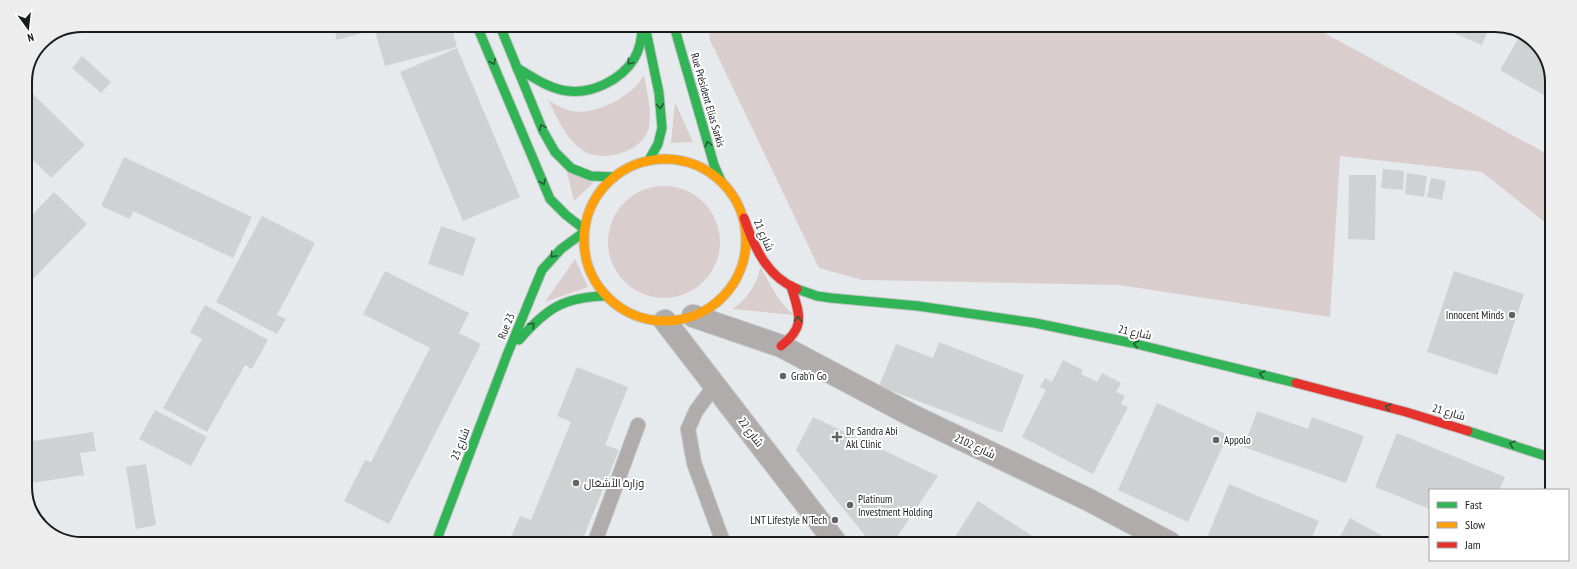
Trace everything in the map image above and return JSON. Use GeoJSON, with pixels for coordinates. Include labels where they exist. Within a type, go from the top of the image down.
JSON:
{"type":"FeatureCollection","features":[{"type":"Feature","properties":{"kind":"main road"},"geometry":{"type":"LineString","coordinates":[[481,32],[550,198],[570,220],[584,230]]}},
{"type":"Feature","properties":{"kind":"main road"},"geometry":{"type":"LineString","coordinates":[[502,32],[543,131],[555,152],[571,168],[591,176],[614,177]]}},
{"type":"Feature","properties":{"kind":"main road"},"geometry":{"type":"LineString","coordinates":[[517,68],[556,89],[578,92],[600,87],[619,76],[634,59],[643,32]]}},
{"type":"Feature","properties":{"kind":"main road"},"geometry":{"type":"LineString","coordinates":[[645,32],[659,93],[662,128],[658,144],[650,160]]}},
{"type":"Feature","properties":{"kind":"main road","name":"Rue Président Elias Sarkis"},"geometry":{"type":"LineString","coordinates":[[676,32],[714,165],[721,180]]}},
{"type":"Feature","properties":{"kind":"main road"},"geometry":{"type":"LineString","coordinates":[[669,158],[688,162],[705,169],[721,180],[735,197],[744,218],[746,242],[742,266],[731,287],[714,305],[693,316],[680,320],[665,321],[636,316],[622,310],[605,296],[592,277],[584,255],[584,230],[594,200],[614,177],[630,166],[650,160],[669,158]]}},
{"type":"Feature","properties":{"kind":"main road","name":"شارع 21"},"geometry":{"type":"LineString","coordinates":[[744,218],[750,238],[760,258],[774,274],[791,286],[815,296],[898,304],[1052,326],[1175,353],[1337,393],[1485,435],[1545,456]]}},
{"type":"Feature","properties":{"kind":"main road","name":"Rue 23"},"geometry":{"type":"LineString","coordinates":[[507,355],[542,270],[550,257],[584,230]]}},
{"type":"Feature","properties":{"kind":"main road"},"geometry":{"type":"LineString","coordinates":[[781,346],[792,338],[797,330],[799,316],[798,306],[791,286]]}},
{"type":"Feature","properties":{"kind":"main road","name":"Rue 23"},"geometry":{"type":"LineString","coordinates":[[507,355],[531,326],[542,315],[554,307],[564,302],[592,295],[605,296]]}},
{"type":"Feature","properties":{"kind":"main road","name":"شارع 23"},"geometry":{"type":"LineString","coordinates":[[438,537],[507,355]]}},
{"type":"Feature","properties":{"kind":"street","name":"شارع 2102"},"geometry":{"type":"LineString","coordinates":[[693,316],[781,346],[913,416],[1087,499],[1159,537]]}},
{"type":"Feature","properties":{"kind":"street","name":"شارع 22"},"geometry":{"type":"LineString","coordinates":[[665,321],[831,537]]}},
{"type":"Feature","properties":{"kind":"lane"},"geometry":{"type":"LineString","coordinates":[[715,385],[696,411],[688,429],[694,463],[721,537]]}},
{"type":"Feature","properties":{"kind":"lane"},"geometry":{"type":"LineString","coordinates":[[598,537],[638,425]]}},
{"type":"Feature","properties":{"kind":"shaded area"},"geometry":{"type":"Polygon","coordinates":[[[709,32],[1322,32],[1545,153],[1545,222],[1482,172],[1340,156],[1330,317],[1119,285],[862,280],[819,268],[710,40],[709,32]]]}},
{"type":"Feature","properties":{"kind":"shaded area"},"geometry":{"type":"Polygon","coordinates":[[[644,75],[650,108],[649,127],[646,136],[639,143],[631,149],[621,153],[600,156],[590,154],[582,150],[566,134],[548,100],[571,111],[579,112],[597,109],[615,102],[630,92],[644,75]]]}},
{"type":"Feature","properties":{"kind":"shaded area"},"geometry":{"type":"Polygon","coordinates":[[[675,102],[693,142],[671,143],[675,102]]]}},
{"type":"Feature","properties":{"kind":"shaded area"},"geometry":{"type":"Polygon","coordinates":[[[566,168],[593,183],[574,201],[566,168]]]}},
{"type":"Feature","properties":{"kind":"shaded area"},"geometry":{"type":"Polygon","coordinates":[[[664,186],[685,190],[704,202],[716,221],[720,242],[716,263],[704,282],[685,294],[664,298],[643,294],[624,282],[612,263],[608,242],[612,221],[624,202],[643,190],[664,186]]]}},
{"type":"Feature","properties":{"kind":"shaded area"},"geometry":{"type":"Polygon","coordinates":[[[575,259],[588,287],[545,302],[575,259]]]}},
{"type":"Feature","properties":{"kind":"shaded area"},"geometry":{"type":"Polygon","coordinates":[[[760,267],[783,305],[794,315],[732,309],[742,301],[754,285],[760,267]]]}},
{"type":"Feature","properties":{"kind":"building"},"geometry":{"type":"Polygon","coordinates":[[[335,32],[366,32],[337,40],[335,32]]]}},
{"type":"Feature","properties":{"kind":"building"},"geometry":{"type":"Polygon","coordinates":[[[375,32],[453,32],[457,47],[385,66],[375,32]]]}},
{"type":"Feature","properties":{"kind":"building"},"geometry":{"type":"Polygon","coordinates":[[[1454,32],[1487,32],[1482,45],[1454,32]]]}},
{"type":"Feature","properties":{"kind":"building"},"geometry":{"type":"Polygon","coordinates":[[[1519,38],[1535,52],[1541,63],[1545,79],[1545,96],[1500,70],[1519,38]]]}},
{"type":"Feature","properties":{"kind":"building"},"geometry":{"type":"Polygon","coordinates":[[[457,48],[520,197],[463,221],[400,72],[457,48]]]}},
{"type":"Feature","properties":{"kind":"building"},"geometry":{"type":"Polygon","coordinates":[[[82,56],[111,82],[101,93],[72,68],[82,56]]]}},
{"type":"Feature","properties":{"kind":"building"},"geometry":{"type":"Polygon","coordinates":[[[32,93],[85,145],[51,178],[32,159],[32,93]]]}},
{"type":"Feature","properties":{"kind":"building"},"geometry":{"type":"Polygon","coordinates":[[[124,157],[252,217],[233,258],[133,211],[130,219],[101,206],[124,157]]]}},
{"type":"Feature","properties":{"kind":"building"},"geometry":{"type":"Polygon","coordinates":[[[1383,169],[1404,171],[1403,190],[1381,188],[1383,169]]]}},
{"type":"Feature","properties":{"kind":"building"},"geometry":{"type":"Polygon","coordinates":[[[1407,173],[1427,176],[1424,197],[1405,194],[1407,173]]]}},
{"type":"Feature","properties":{"kind":"building"},"geometry":{"type":"Polygon","coordinates":[[[1349,175],[1376,175],[1375,240],[1348,239],[1349,175]]]}},
{"type":"Feature","properties":{"kind":"building"},"geometry":{"type":"Polygon","coordinates":[[[1431,178],[1446,181],[1442,200],[1427,197],[1431,178]]]}},
{"type":"Feature","properties":{"kind":"building"},"geometry":{"type":"Polygon","coordinates":[[[54,192],[87,224],[32,280],[32,215],[54,192]]]}},
{"type":"Feature","properties":{"kind":"building"},"geometry":{"type":"Polygon","coordinates":[[[262,216],[315,243],[277,315],[286,319],[277,334],[216,302],[262,216]]]}},
{"type":"Feature","properties":{"kind":"building"},"geometry":{"type":"Polygon","coordinates":[[[441,226],[476,238],[463,276],[428,264],[441,226]]]}},
{"type":"Feature","properties":{"kind":"building"},"geometry":{"type":"Polygon","coordinates":[[[385,271],[469,313],[459,333],[481,344],[389,524],[344,501],[365,460],[371,462],[430,348],[363,314],[385,271]]]}},
{"type":"Feature","properties":{"kind":"building"},"geometry":{"type":"Polygon","coordinates":[[[1454,271],[1524,294],[1497,375],[1427,352],[1454,271]]]}},
{"type":"Feature","properties":{"kind":"building"},"geometry":{"type":"Polygon","coordinates":[[[205,305],[268,340],[252,369],[245,365],[207,432],[163,408],[202,339],[190,332],[205,305]]]}},
{"type":"Feature","properties":{"kind":"building"},"geometry":{"type":"Polygon","coordinates":[[[939,342],[1024,375],[1002,433],[879,386],[896,344],[933,358],[939,342]]]}},
{"type":"Feature","properties":{"kind":"building"},"geometry":{"type":"Polygon","coordinates":[[[1063,360],[1083,370],[1081,374],[1097,382],[1102,373],[1121,383],[1116,392],[1125,396],[1121,404],[1128,407],[1093,474],[1022,437],[1046,390],[1040,387],[1045,378],[1052,382],[1063,360]]]}},
{"type":"Feature","properties":{"kind":"building","name":"وزارة الأشغال"},"geometry":{"type":"Polygon","coordinates":[[[577,367],[628,387],[605,445],[619,450],[583,537],[575,535],[574,537],[511,537],[520,516],[531,520],[571,422],[557,416],[577,367]]]}},
{"type":"Feature","properties":{"kind":"building"},"geometry":{"type":"Polygon","coordinates":[[[1157,403],[1228,435],[1188,522],[1118,490],[1157,403]]]}},
{"type":"Feature","properties":{"kind":"building"},"geometry":{"type":"Polygon","coordinates":[[[155,410],[207,437],[191,466],[139,439],[155,410]]]}},
{"type":"Feature","properties":{"kind":"building"},"geometry":{"type":"Polygon","coordinates":[[[1257,411],[1308,429],[1312,417],[1364,436],[1346,483],[1244,447],[1257,411]]]}},
{"type":"Feature","properties":{"kind":"building"},"geometry":{"type":"Polygon","coordinates":[[[813,417],[938,476],[897,537],[866,537],[796,450],[813,417]]]}},
{"type":"Feature","properties":{"kind":"building"},"geometry":{"type":"Polygon","coordinates":[[[93,432],[96,451],[80,453],[84,475],[32,483],[32,441],[93,432]]]}},
{"type":"Feature","properties":{"kind":"building"},"geometry":{"type":"Polygon","coordinates":[[[1397,433],[1505,477],[1499,489],[1429,489],[1429,509],[1375,487],[1397,433]]]}},
{"type":"Feature","properties":{"kind":"building"},"geometry":{"type":"Polygon","coordinates":[[[146,464],[156,525],[136,529],[126,467],[146,464]]]}},
{"type":"Feature","properties":{"kind":"building"},"geometry":{"type":"Polygon","coordinates":[[[1229,484],[1319,521],[1312,537],[1207,537],[1229,484]]]}},
{"type":"Feature","properties":{"kind":"building"},"geometry":{"type":"Polygon","coordinates":[[[978,501],[1034,537],[955,537],[978,501]]]}},
{"type":"Feature","properties":{"kind":"building"},"geometry":{"type":"Polygon","coordinates":[[[1350,518],[1384,537],[1340,537],[1350,518]]]}},
{"type":"Feature","properties":{"kind":"traffic: fast"},"geometry":{"type":"LineString","coordinates":[[480,32],[550,199],[566,215],[584,229]]}},
{"type":"Feature","properties":{"kind":"traffic: fast"},"geometry":{"type":"LineString","coordinates":[[502,32],[543,131],[555,152],[571,168],[591,176],[614,177]]}},
{"type":"Feature","properties":{"kind":"traffic: fast"},"geometry":{"type":"LineString","coordinates":[[517,68],[541,82],[561,90],[577,91],[596,88],[614,79],[628,67],[636,55],[642,32]]}},
{"type":"Feature","properties":{"kind":"traffic: fast"},"geometry":{"type":"LineString","coordinates":[[646,32],[659,93],[662,128],[658,144],[649,160]]}},
{"type":"Feature","properties":{"kind":"traffic: fast"},"geometry":{"type":"LineString","coordinates":[[676,32],[714,165],[721,181]]}},
{"type":"Feature","properties":{"kind":"traffic: fast"},"geometry":{"type":"LineString","coordinates":[[438,537],[507,355],[542,270],[561,249],[584,232]]}},
{"type":"Feature","properties":{"kind":"traffic: fast"},"geometry":{"type":"LineString","coordinates":[[797,289],[817,296],[918,306],[1035,323],[1132,343],[1296,383]]}},
{"type":"Feature","properties":{"kind":"traffic: fast"},"geometry":{"type":"LineString","coordinates":[[519,340],[538,320],[556,307],[566,302],[578,299],[605,296]]}},
{"type":"Feature","properties":{"kind":"traffic: fast"},"geometry":{"type":"LineString","coordinates":[[1468,431],[1545,456]]}},
{"type":"Feature","properties":{"kind":"traffic: slow"},"geometry":{"type":"LineString","coordinates":[[657,159],[673,159],[689,162],[703,168],[716,177],[728,189],[737,202],[743,216],[746,240],[745,256],[737,278],[728,291],[716,303],[703,312],[689,318],[673,321],[657,321],[641,318],[627,312],[614,303],[602,291],[593,278],[587,264],[584,248],[584,232],[587,216],[593,202],[602,189],[614,177],[627,168],[641,162],[657,159]]}},
{"type":"Feature","properties":{"kind":"traffic: jam"},"geometry":{"type":"LineString","coordinates":[[744,218],[752,240],[763,260],[777,277],[797,289]]}},
{"type":"Feature","properties":{"kind":"traffic: jam"},"geometry":{"type":"LineString","coordinates":[[781,346],[795,332],[798,326],[798,312],[791,286]]}},
{"type":"Feature","properties":{"kind":"traffic: jam"},"geometry":{"type":"LineString","coordinates":[[1296,383],[1406,412],[1468,431]]}},
{"type":"Feature","properties":{"kind":"place","name":"Innocent Minds"},"geometry":{"type":"Point","coordinates":[1512,315]}},
{"type":"Feature","properties":{"kind":"place","name":"Grab'n Go"},"geometry":{"type":"Point","coordinates":[783,376]}},
{"type":"Feature","properties":{"kind":"place","name":"Dr Sandra Abi Akl Clinic"},"geometry":{"type":"Point","coordinates":[837,437]}},
{"type":"Feature","properties":{"kind":"place","name":"Appolo"},"geometry":{"type":"Point","coordinates":[1216,440]}},
{"type":"Feature","properties":{"kind":"place","name":"وزارة الأشغال"},"geometry":{"type":"Point","coordinates":[576,483]}},
{"type":"Feature","properties":{"kind":"place","name":"Platinum Investment Holding"},"geometry":{"type":"Point","coordinates":[850,505]}},
{"type":"Feature","properties":{"kind":"place","name":"LNT Lifestyle N'Tech"},"geometry":{"type":"Point","coordinates":[835,520]}}]}
